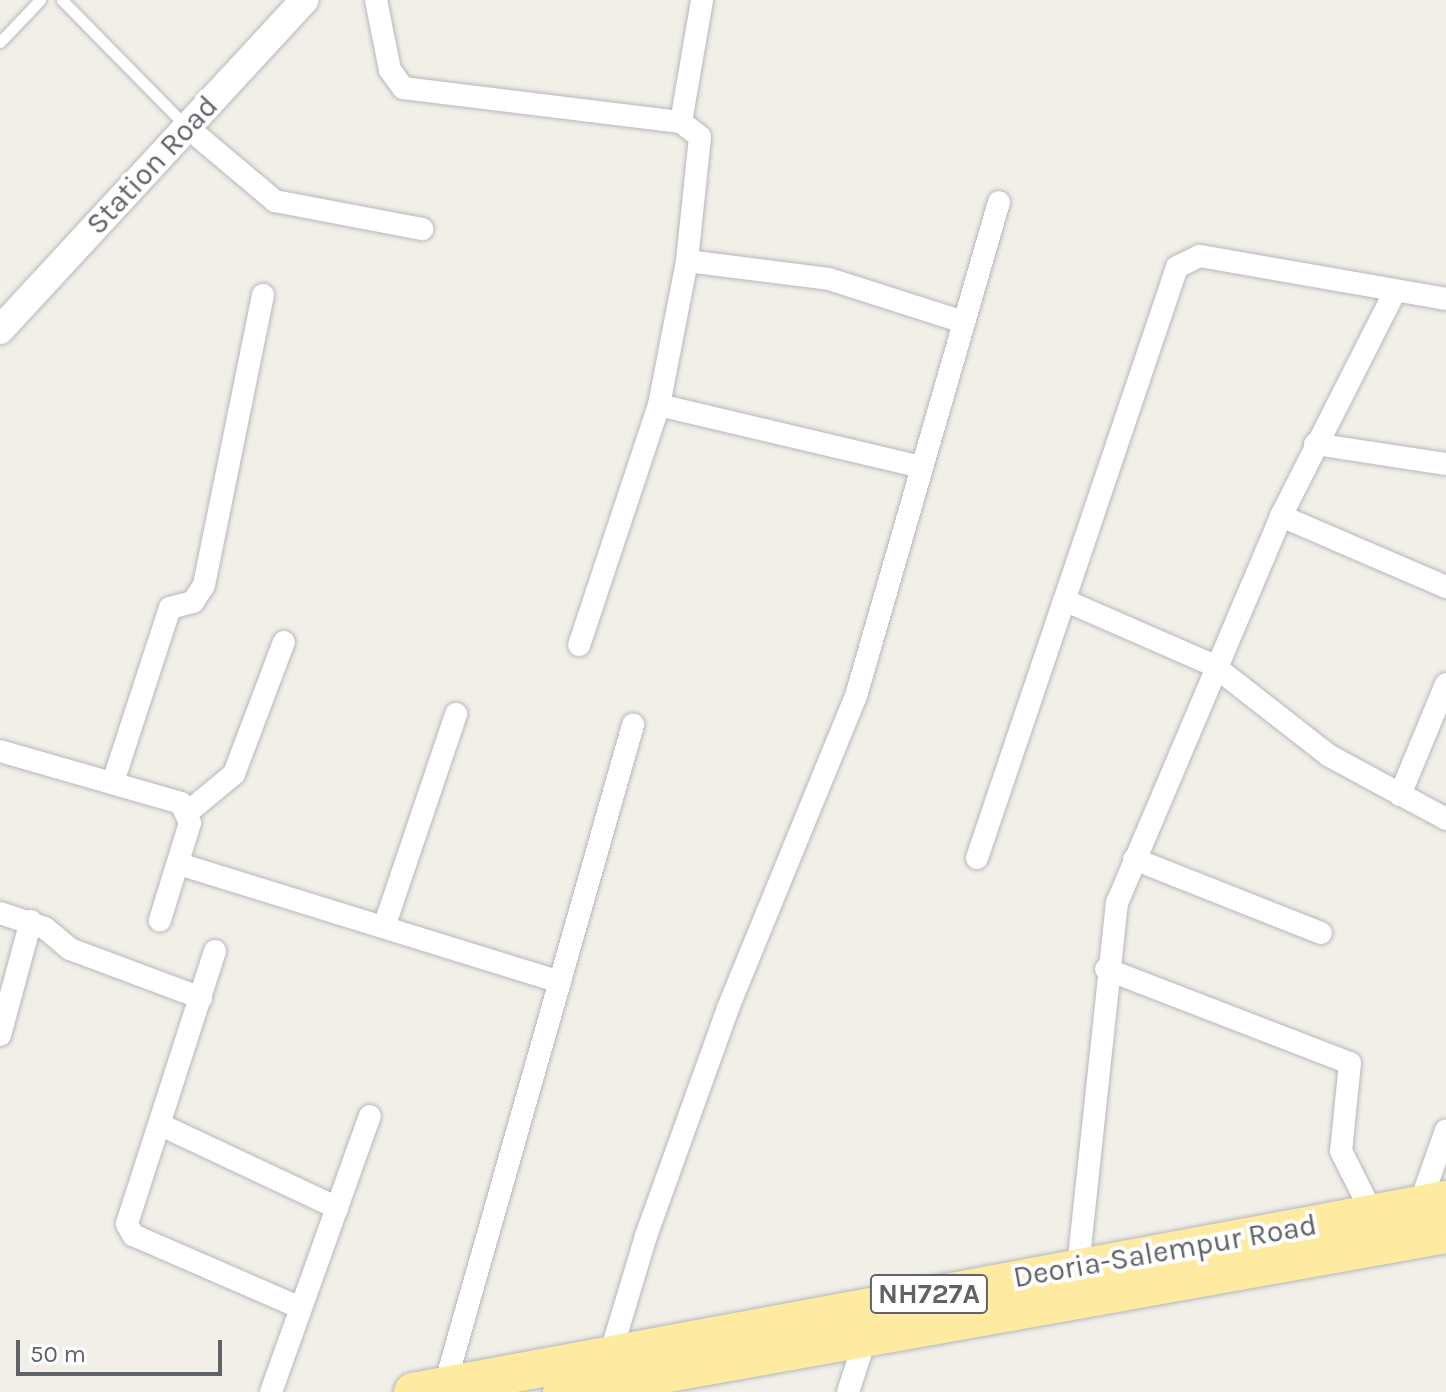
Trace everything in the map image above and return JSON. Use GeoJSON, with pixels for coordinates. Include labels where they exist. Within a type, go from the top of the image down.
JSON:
{"type":"FeatureCollection","features":[{"type":"Feature","properties":{"kind":"highway","name":"Deoria-Salempur Road"},"geometry":{"type":"LineString","coordinates":[[433,1389],[611,1352],[1433,1202]]}},
{"type":"Feature","properties":{"kind":"highway","name":"Deoria-Salempur Road"},"geometry":{"type":"LineString","coordinates":[[562,1392],[1446,1234]]}},
{"type":"Feature","properties":{"kind":"street","name":"Station Road"},"geometry":{"type":"LineString","coordinates":[[0,330],[304,0]]}},
{"type":"Feature","properties":{"kind":"street"},"geometry":{"type":"LineString","coordinates":[[376,0],[390,70],[403,88],[681,122],[700,137],[687,261],[659,405],[579,645]]}},
{"type":"Feature","properties":{"kind":"street"},"geometry":{"type":"LineString","coordinates":[[681,122],[702,0]]}},
{"type":"Feature","properties":{"kind":"street"},"geometry":{"type":"LineString","coordinates":[[187,127],[275,201],[422,229]]}},
{"type":"Feature","properties":{"kind":"street"},"geometry":{"type":"LineString","coordinates":[[611,1352],[646,1236],[728,1008],[856,696],[999,202]]}},
{"type":"Feature","properties":{"kind":"street"},"geometry":{"type":"LineString","coordinates":[[977,858],[1177,267],[1200,256],[1446,299]]}},
{"type":"Feature","properties":{"kind":"street"},"geometry":{"type":"LineString","coordinates":[[687,261],[829,279],[964,322]]}},
{"type":"Feature","properties":{"kind":"street"},"geometry":{"type":"LineString","coordinates":[[1078,1267],[1106,969],[1117,903],[1213,665],[1315,444],[1395,291]]}},
{"type":"Feature","properties":{"kind":"street"},"geometry":{"type":"LineString","coordinates":[[113,782],[170,608],[193,602],[204,585],[263,295]]}},
{"type":"Feature","properties":{"kind":"street"},"geometry":{"type":"LineString","coordinates":[[659,405],[922,467]]}},
{"type":"Feature","properties":{"kind":"street"},"geometry":{"type":"LineString","coordinates":[[1315,444],[1446,464]]}},
{"type":"Feature","properties":{"kind":"street"},"geometry":{"type":"LineString","coordinates":[[1281,516],[1446,587]]}},
{"type":"Feature","properties":{"kind":"street"},"geometry":{"type":"LineString","coordinates":[[1064,600],[1213,665],[1328,755],[1446,819]]}},
{"type":"Feature","properties":{"kind":"street"},"geometry":{"type":"LineString","coordinates":[[160,920],[179,864],[188,812],[234,774],[284,642]]}},
{"type":"Feature","properties":{"kind":"street"},"geometry":{"type":"LineString","coordinates":[[1400,795],[1446,684]]}},
{"type":"Feature","properties":{"kind":"street"},"geometry":{"type":"LineString","coordinates":[[384,927],[456,714]]}},
{"type":"Feature","properties":{"kind":"street"},"geometry":{"type":"LineString","coordinates":[[433,1389],[560,982],[633,725]]}},
{"type":"Feature","properties":{"kind":"street"},"geometry":{"type":"LineString","coordinates":[[0,751],[181,803],[188,812]]}},
{"type":"Feature","properties":{"kind":"street"},"geometry":{"type":"LineString","coordinates":[[1134,859],[1321,933]]}},
{"type":"Feature","properties":{"kind":"street"},"geometry":{"type":"LineString","coordinates":[[179,864],[560,982]]}},
{"type":"Feature","properties":{"kind":"street"},"geometry":{"type":"LineString","coordinates":[[0,913],[31,921],[70,949],[201,998]]}},
{"type":"Feature","properties":{"kind":"street"},"geometry":{"type":"LineString","coordinates":[[0,1035],[31,921]]}},
{"type":"Feature","properties":{"kind":"street"},"geometry":{"type":"LineString","coordinates":[[215,951],[129,1230],[301,1308]]}},
{"type":"Feature","properties":{"kind":"street"},"geometry":{"type":"LineString","coordinates":[[1106,969],[1350,1063],[1341,1151],[1372,1213]]}},
{"type":"Feature","properties":{"kind":"street"},"geometry":{"type":"LineString","coordinates":[[271,1392],[370,1116]]}},
{"type":"Feature","properties":{"kind":"street"},"geometry":{"type":"LineString","coordinates":[[161,1125],[337,1208]]}},
{"type":"Feature","properties":{"kind":"street"},"geometry":{"type":"LineString","coordinates":[[1433,1202],[1446,1130]]}},
{"type":"Feature","properties":{"kind":"street"},"geometry":{"type":"LineString","coordinates":[[848,1392],[865,1340]]}},
{"type":"Feature","properties":{"kind":"lane"},"geometry":{"type":"LineString","coordinates":[[0,42],[40,0]]}},
{"type":"Feature","properties":{"kind":"lane"},"geometry":{"type":"LineString","coordinates":[[62,0],[187,127]]}}]}
